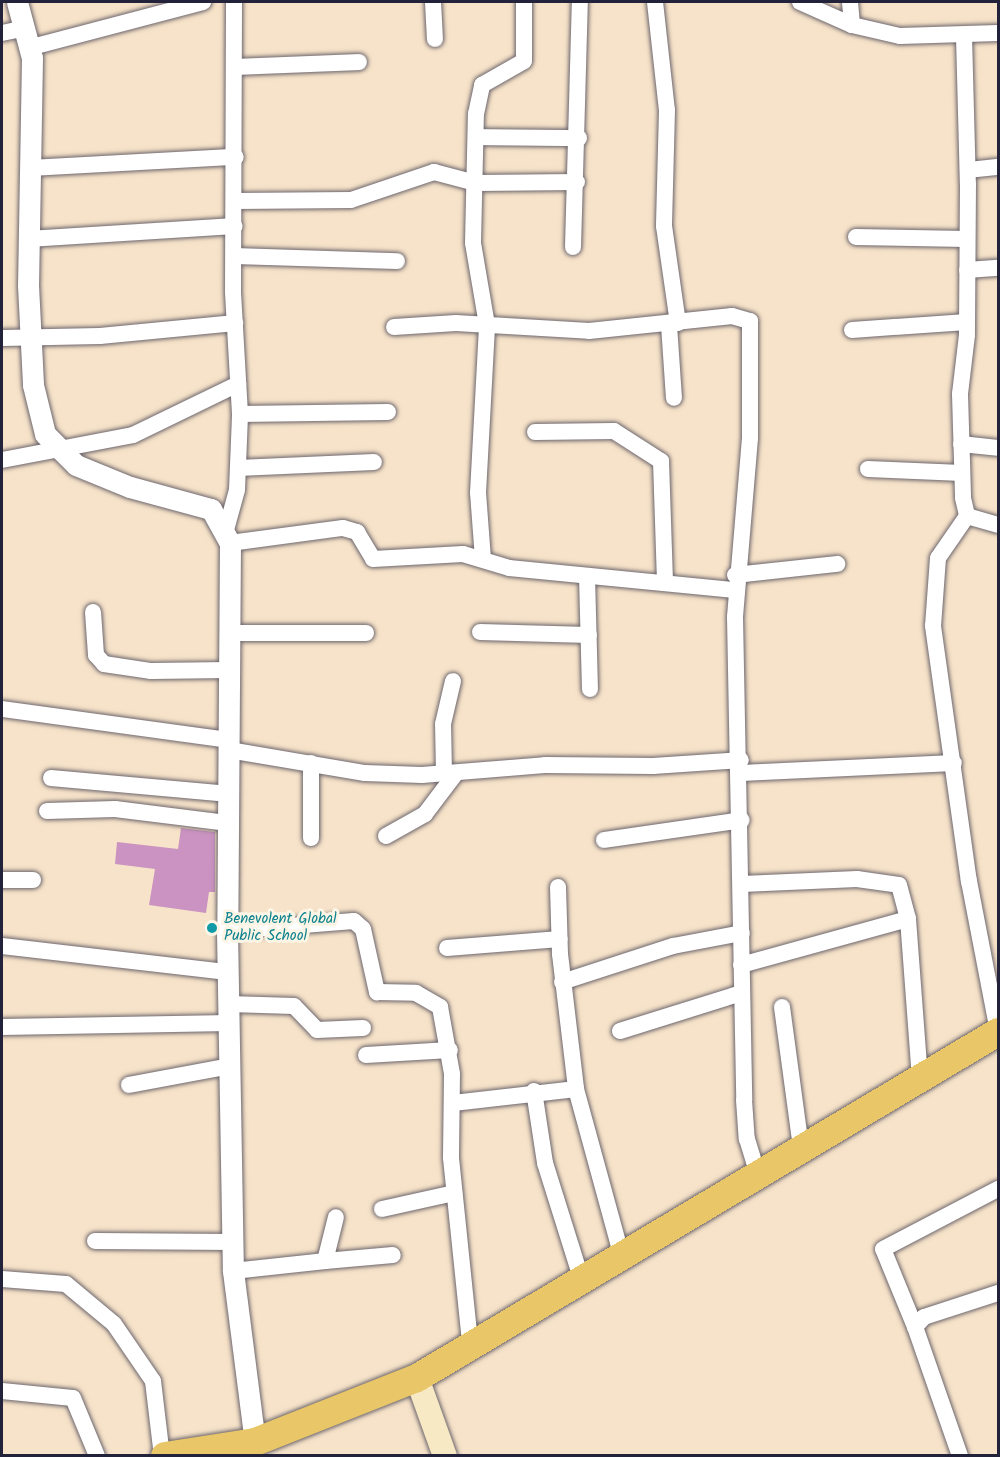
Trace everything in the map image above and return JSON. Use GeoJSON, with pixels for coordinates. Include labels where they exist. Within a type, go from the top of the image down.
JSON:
{"type":"FeatureCollection","features":[{"type":"Feature","properties":{"kind":"highway"},"geometry":{"type":"LineString","coordinates":[[164,1455],[255,1443],[417,1378],[470,1343],[998,1032]]}},
{"type":"Feature","properties":{"kind":"main road"},"geometry":{"type":"LineString","coordinates":[[417,1378],[445,1455]]}},
{"type":"Feature","properties":{"kind":"street"},"geometry":{"type":"LineString","coordinates":[[17,2],[29,38],[30,338],[39,416],[56,449],[112,481],[211,508],[228,536]]}},
{"type":"Feature","properties":{"kind":"street"},"geometry":{"type":"LineString","coordinates":[[2,33],[29,38],[203,2]]}},
{"type":"Feature","properties":{"kind":"street"},"geometry":{"type":"LineString","coordinates":[[234,2],[236,68],[234,256],[240,414],[238,468],[228,536],[227,931],[234,1270],[255,1443]]}},
{"type":"Feature","properties":{"kind":"street"},"geometry":{"type":"LineString","coordinates":[[433,2],[435,39]]}},
{"type":"Feature","properties":{"kind":"street"},"geometry":{"type":"LineString","coordinates":[[483,559],[478,470],[487,325],[473,243],[476,137],[482,85],[524,61],[524,2]]}},
{"type":"Feature","properties":{"kind":"street"},"geometry":{"type":"LineString","coordinates":[[573,247],[579,138],[580,2]]}},
{"type":"Feature","properties":{"kind":"street"},"geometry":{"type":"LineString","coordinates":[[655,2],[667,110],[664,226],[673,325],[674,398]]}},
{"type":"Feature","properties":{"kind":"street"},"geometry":{"type":"LineString","coordinates":[[800,2],[852,25],[900,36],[964,36],[999,33]]}},
{"type":"Feature","properties":{"kind":"street"},"geometry":{"type":"LineString","coordinates":[[850,2],[852,25]]}},
{"type":"Feature","properties":{"kind":"street"},"geometry":{"type":"LineString","coordinates":[[964,36],[968,239],[967,322],[961,444],[967,516],[941,549],[934,605],[954,763],[998,1032]]}},
{"type":"Feature","properties":{"kind":"street"},"geometry":{"type":"LineString","coordinates":[[236,68],[359,63]]}},
{"type":"Feature","properties":{"kind":"street"},"geometry":{"type":"LineString","coordinates":[[476,137],[579,138]]}},
{"type":"Feature","properties":{"kind":"street"},"geometry":{"type":"LineString","coordinates":[[30,168],[236,157]]}},
{"type":"Feature","properties":{"kind":"street"},"geometry":{"type":"LineString","coordinates":[[968,170],[999,167]]}},
{"type":"Feature","properties":{"kind":"street"},"geometry":{"type":"LineString","coordinates":[[235,201],[351,200],[434,172],[476,183],[577,182]]}},
{"type":"Feature","properties":{"kind":"street"},"geometry":{"type":"LineString","coordinates":[[28,239],[235,226]]}},
{"type":"Feature","properties":{"kind":"street"},"geometry":{"type":"LineString","coordinates":[[856,237],[968,239]]}},
{"type":"Feature","properties":{"kind":"street"},"geometry":{"type":"LineString","coordinates":[[234,256],[397,261]]}},
{"type":"Feature","properties":{"kind":"street"},"geometry":{"type":"LineString","coordinates":[[967,270],[999,268]]}},
{"type":"Feature","properties":{"kind":"street"},"geometry":{"type":"LineString","coordinates":[[394,327],[487,325],[589,331],[673,325],[744,316],[752,329],[750,438],[735,582],[742,820],[741,993],[747,1139],[758,1174]]}},
{"type":"Feature","properties":{"kind":"street"},"geometry":{"type":"LineString","coordinates":[[852,330],[967,322]]}},
{"type":"Feature","properties":{"kind":"street"},"geometry":{"type":"LineString","coordinates":[[2,338],[235,323]]}},
{"type":"Feature","properties":{"kind":"street"},"geometry":{"type":"LineString","coordinates":[[2,460],[133,435],[238,384]]}},
{"type":"Feature","properties":{"kind":"street"},"geometry":{"type":"LineString","coordinates":[[240,414],[388,412]]}},
{"type":"Feature","properties":{"kind":"street"},"geometry":{"type":"LineString","coordinates":[[535,432],[614,431],[661,461],[665,583]]}},
{"type":"Feature","properties":{"kind":"street"},"geometry":{"type":"LineString","coordinates":[[961,444],[999,448]]}},
{"type":"Feature","properties":{"kind":"street"},"geometry":{"type":"LineString","coordinates":[[238,468],[374,462]]}},
{"type":"Feature","properties":{"kind":"street"},"geometry":{"type":"LineString","coordinates":[[868,469],[962,473]]}},
{"type":"Feature","properties":{"kind":"street"},"geometry":{"type":"LineString","coordinates":[[967,516],[999,525]]}},
{"type":"Feature","properties":{"kind":"street"},"geometry":{"type":"LineString","coordinates":[[228,536],[343,528],[357,532],[373,559],[463,554],[509,568],[665,583],[735,582],[837,564]]}},
{"type":"Feature","properties":{"kind":"street"},"geometry":{"type":"LineString","coordinates":[[587,576],[590,689]]}},
{"type":"Feature","properties":{"kind":"street"},"geometry":{"type":"LineString","coordinates":[[93,612],[96,655],[104,664],[151,670],[228,670]]}},
{"type":"Feature","properties":{"kind":"street"},"geometry":{"type":"LineString","coordinates":[[480,632],[589,635]]}},
{"type":"Feature","properties":{"kind":"street"},"geometry":{"type":"LineString","coordinates":[[229,633],[366,633]]}},
{"type":"Feature","properties":{"kind":"street"},"geometry":{"type":"LineString","coordinates":[[386,836],[425,814],[450,774],[443,724],[453,681]]}},
{"type":"Feature","properties":{"kind":"street"},"geometry":{"type":"LineString","coordinates":[[2,709],[229,745],[365,773],[450,774],[545,765],[741,766],[954,763]]}},
{"type":"Feature","properties":{"kind":"street"},"geometry":{"type":"LineString","coordinates":[[311,763],[311,838]]}},
{"type":"Feature","properties":{"kind":"street"},"geometry":{"type":"LineString","coordinates":[[51,778],[229,794]]}},
{"type":"Feature","properties":{"kind":"street"},"geometry":{"type":"LineString","coordinates":[[47,811],[115,810],[228,823]]}},
{"type":"Feature","properties":{"kind":"street"},"geometry":{"type":"LineString","coordinates":[[603,840],[742,820]]}},
{"type":"Feature","properties":{"kind":"street"},"geometry":{"type":"LineString","coordinates":[[2,880],[33,880]]}},
{"type":"Feature","properties":{"kind":"street"},"geometry":{"type":"LineString","coordinates":[[742,884],[892,882],[903,890],[908,919],[920,1078]]}},
{"type":"Feature","properties":{"kind":"street"},"geometry":{"type":"LineString","coordinates":[[558,887],[562,982],[576,1089],[621,1254]]}},
{"type":"Feature","properties":{"kind":"street"},"geometry":{"type":"LineString","coordinates":[[741,965],[908,919]]}},
{"type":"Feature","properties":{"kind":"street"},"geometry":{"type":"LineString","coordinates":[[227,931],[360,924],[377,992],[416,993],[435,1001],[444,1015],[450,1050],[453,1102],[454,1193],[470,1343]]}},
{"type":"Feature","properties":{"kind":"street"},"geometry":{"type":"LineString","coordinates":[[562,982],[673,946],[742,933]]}},
{"type":"Feature","properties":{"kind":"street"},"geometry":{"type":"LineString","coordinates":[[447,948],[560,939]]}},
{"type":"Feature","properties":{"kind":"street"},"geometry":{"type":"LineString","coordinates":[[2,946],[228,972]]}},
{"type":"Feature","properties":{"kind":"street"},"geometry":{"type":"LineString","coordinates":[[620,1031],[741,993]]}},
{"type":"Feature","properties":{"kind":"street"},"geometry":{"type":"LineString","coordinates":[[2,1027],[229,1014],[294,1006],[317,1030],[363,1028]]}},
{"type":"Feature","properties":{"kind":"street"},"geometry":{"type":"LineString","coordinates":[[782,1007],[801,1148]]}},
{"type":"Feature","properties":{"kind":"street"},"geometry":{"type":"LineString","coordinates":[[366,1055],[450,1050]]}},
{"type":"Feature","properties":{"kind":"street"},"geometry":{"type":"LineString","coordinates":[[129,1085],[231,1066]]}},
{"type":"Feature","properties":{"kind":"street"},"geometry":{"type":"LineString","coordinates":[[453,1102],[534,1091],[576,1089]]}},
{"type":"Feature","properties":{"kind":"street"},"geometry":{"type":"LineString","coordinates":[[534,1091],[545,1162],[581,1278]]}},
{"type":"Feature","properties":{"kind":"street"},"geometry":{"type":"LineString","coordinates":[[960,1455],[915,1327],[883,1249],[999,1189]]}},
{"type":"Feature","properties":{"kind":"street"},"geometry":{"type":"LineString","coordinates":[[382,1209],[454,1193]]}},
{"type":"Feature","properties":{"kind":"street"},"geometry":{"type":"LineString","coordinates":[[325,1261],[336,1217]]}},
{"type":"Feature","properties":{"kind":"street"},"geometry":{"type":"LineString","coordinates":[[95,1241],[234,1242]]}},
{"type":"Feature","properties":{"kind":"street"},"geometry":{"type":"LineString","coordinates":[[234,1270],[393,1255]]}},
{"type":"Feature","properties":{"kind":"street"},"geometry":{"type":"LineString","coordinates":[[2,1279],[66,1284],[114,1324],[153,1381],[164,1455]]}},
{"type":"Feature","properties":{"kind":"street"},"geometry":{"type":"LineString","coordinates":[[915,1327],[924,1317],[999,1293]]}},
{"type":"Feature","properties":{"kind":"street"},"geometry":{"type":"LineString","coordinates":[[2,1391],[73,1398],[98,1455]]}},
{"type":"Feature","properties":{"kind":"building"},"geometry":{"type":"Polygon","coordinates":[[[181,828],[215,832],[215,892],[209,892],[206,913],[149,905],[155,869],[115,864],[117,842],[178,849],[181,828]]]}},
{"type":"Feature","properties":{"kind":"building","name":"Benevolent Global Public School"},"geometry":{"type":"Polygon","coordinates":[[[212,922],[216,928],[212,934],[208,934],[204,926],[212,922]]]}},
{"type":"Feature","properties":{"kind":"place","name":"Benevolent Global Public School"},"geometry":{"type":"Point","coordinates":[212,928]}}]}
